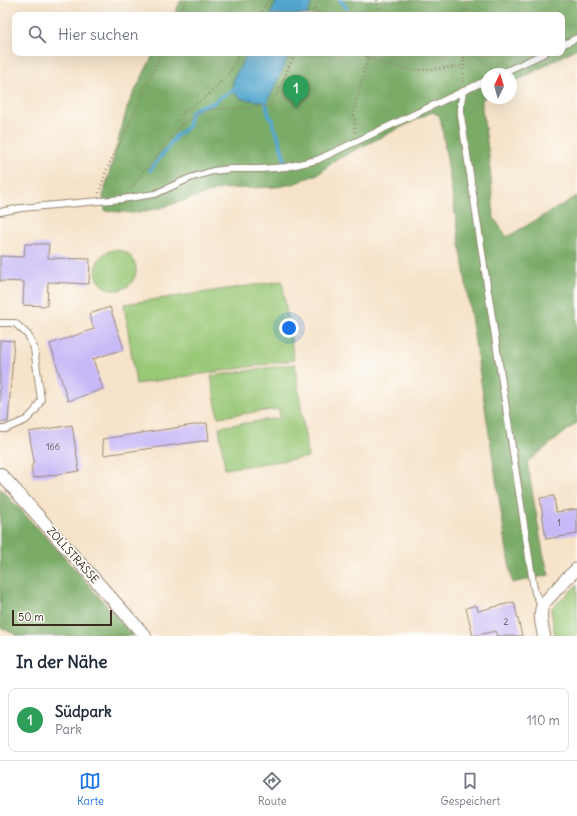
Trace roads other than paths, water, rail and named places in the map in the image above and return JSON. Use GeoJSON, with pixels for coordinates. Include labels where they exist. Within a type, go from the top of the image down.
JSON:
{"type":"FeatureCollection","features":[{"type":"Feature","properties":{"kind":"street","name":"ZOLLSTRASSE"},"geometry":{"type":"LineString","coordinates":[[0,474],[145,636]]}},
{"type":"Feature","properties":{"kind":"street"},"geometry":{"type":"LineString","coordinates":[[544,636],[541,616],[542,606],[577,569]]}},
{"type":"Feature","properties":{"kind":"lane"},"geometry":{"type":"LineString","coordinates":[[565,44],[577,38]]}},
{"type":"Feature","properties":{"kind":"lane"},"geometry":{"type":"LineString","coordinates":[[513,68],[539,56]]}},
{"type":"Feature","properties":{"kind":"lane"},"geometry":{"type":"LineString","coordinates":[[0,212],[21,208],[122,199],[155,194],[190,178],[213,171],[286,167],[318,160],[481,83]]}},
{"type":"Feature","properties":{"kind":"lane"},"geometry":{"type":"LineString","coordinates":[[463,91],[461,116],[533,583],[535,593],[542,606]]}},
{"type":"Feature","properties":{"kind":"lane"},"geometry":{"type":"LineString","coordinates":[[0,323],[14,323],[28,335],[34,348],[41,400],[35,411],[26,420],[5,429],[0,429]]}},
{"type":"Feature","properties":{"kind":"water"},"geometry":{"type":"Polygon","coordinates":[[[277,0],[313,0],[308,12],[271,12],[277,0]]]}},
{"type":"Feature","properties":{"kind":"water"},"geometry":{"type":"Polygon","coordinates":[[[246,56],[289,56],[272,93],[266,102],[242,99],[232,91],[234,77],[246,56]]]}},
{"type":"Feature","properties":{"kind":"waterway"},"geometry":{"type":"LineString","coordinates":[[340,0],[347,8]]}},
{"type":"Feature","properties":{"kind":"waterway"},"geometry":{"type":"LineString","coordinates":[[150,170],[176,136],[188,127],[191,112],[201,106],[212,104],[222,96],[232,91],[235,87]]}},
{"type":"Feature","properties":{"kind":"waterway"},"geometry":{"type":"LineString","coordinates":[[265,97],[269,116],[273,120],[273,126],[278,136],[285,161]]}},
{"type":"Feature","properties":{"kind":"place","name":"Südpark"},"geometry":{"type":"Point","coordinates":[296,108]}}]}
